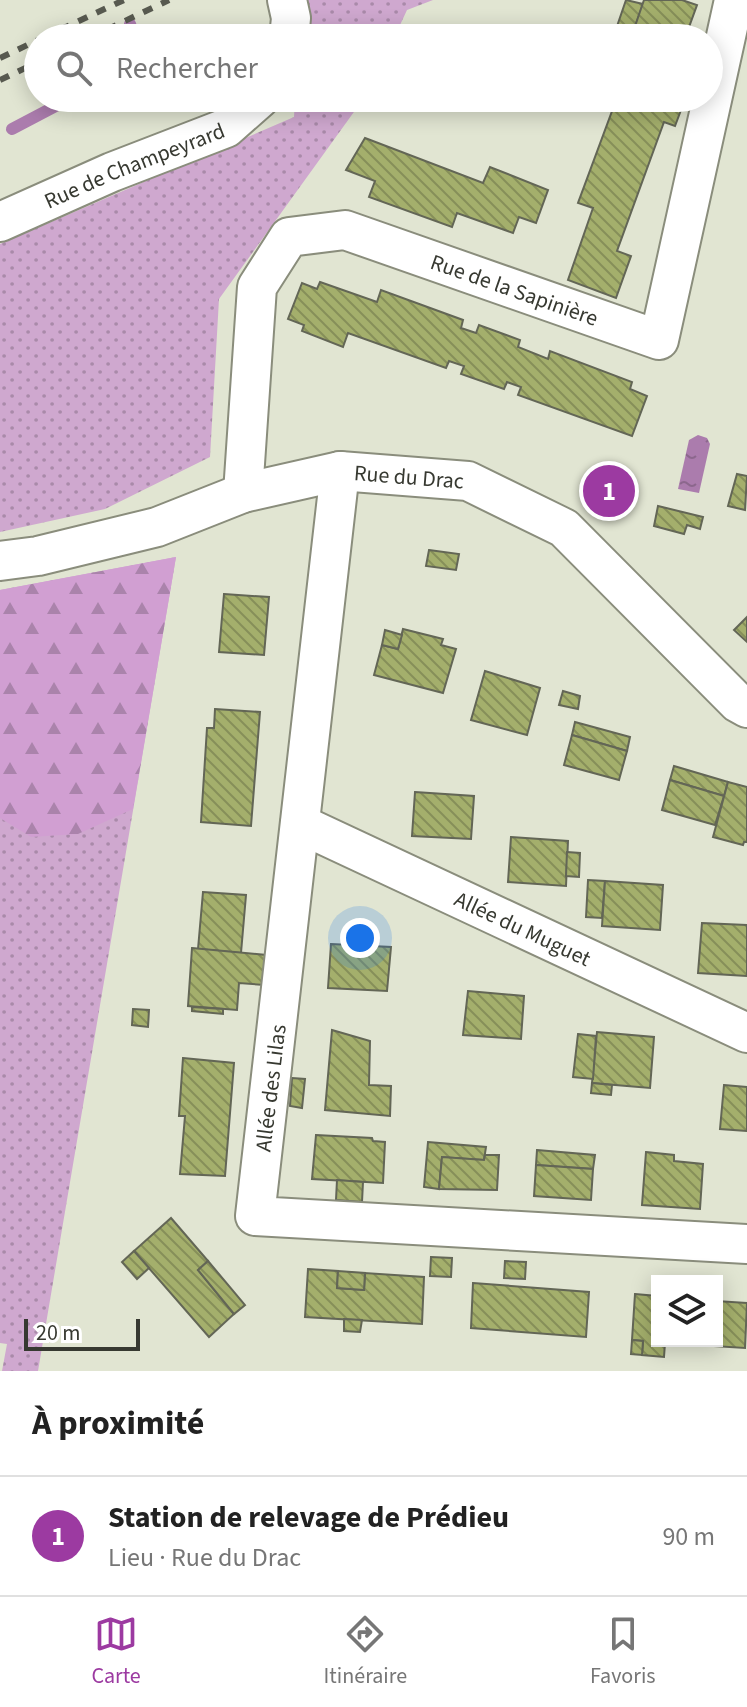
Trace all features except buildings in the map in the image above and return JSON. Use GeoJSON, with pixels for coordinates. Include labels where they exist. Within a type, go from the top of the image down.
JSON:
{"type":"FeatureCollection","features":[{"type":"Feature","properties":{"kind":"street"},"geometry":{"type":"LineString","coordinates":[[287,0],[290,24]]}},
{"type":"Feature","properties":{"kind":"street","name":"Rue de la Sapinière"},"geometry":{"type":"LineString","coordinates":[[723,50],[734,0]]}},
{"type":"Feature","properties":{"kind":"street","name":"Rue de Champeyrard"},"geometry":{"type":"LineString","coordinates":[[0,222],[112,172],[213,134],[226,128],[244,112]]}},
{"type":"Feature","properties":{"kind":"street","name":"Rue de la Sapinière"},"geometry":{"type":"LineString","coordinates":[[243,493],[257,287],[289,237],[345,230],[659,340],[709,112]]}},
{"type":"Feature","properties":{"kind":"street","name":"Rue du Drac"},"geometry":{"type":"LineString","coordinates":[[0,561],[38,556],[157,527],[243,493],[340,471],[468,481],[564,528],[738,703],[747,708]]}},
{"type":"Feature","properties":{"kind":"street","name":"Allée des Lilas"},"geometry":{"type":"LineString","coordinates":[[340,471],[255,1216],[747,1244]]}},
{"type":"Feature","properties":{"kind":"street","name":"Allée du Muguet"},"geometry":{"type":"LineString","coordinates":[[300,824],[747,1033]]}},
{"type":"Feature","properties":{"kind":"shaded area"},"geometry":{"type":"Polygon","coordinates":[[[301,0],[433,0],[407,10],[400,24],[299,24],[301,0]]]}},
{"type":"Feature","properties":{"kind":"shaded area"},"geometry":{"type":"Polygon","coordinates":[[[294,112],[354,112],[219,299],[210,457],[105,509],[0,532],[0,244],[294,117],[294,112]]]}},
{"type":"Feature","properties":{"kind":"shaded area"},"geometry":{"type":"Polygon","coordinates":[[[176,557],[38,1371],[2,1371],[7,1344],[0,1343],[0,590],[176,557]]]}},
{"type":"Feature","properties":{"kind":"green space"},"geometry":{"type":"Polygon","coordinates":[[[176,557],[133,809],[78,834],[31,837],[0,818],[0,590],[176,557]]]}},
{"type":"Feature","properties":{"kind":"water"},"geometry":{"type":"Polygon","coordinates":[[[698,435],[707,438],[710,444],[699,493],[678,489],[689,440],[698,435]]]}},
{"type":"Feature","properties":{"kind":"waterway"},"geometry":{"type":"LineString","coordinates":[[12,129],[44,112]]}},
{"type":"Feature","properties":{"kind":"railway"},"geometry":{"type":"LineString","coordinates":[[72,24],[124,0]]}},
{"type":"Feature","properties":{"kind":"railway"},"geometry":{"type":"LineString","coordinates":[[118,24],[169,0]]}},
{"type":"Feature","properties":{"kind":"railway"},"geometry":{"type":"LineString","coordinates":[[0,58],[24,47]]}},
{"type":"Feature","properties":{"kind":"railway"},"geometry":{"type":"LineString","coordinates":[[0,80],[24,69]]}},
{"type":"Feature","properties":{"kind":"place","name":"Station de relevage de Prédieu"},"geometry":{"type":"Point","coordinates":[609,491]}}]}
